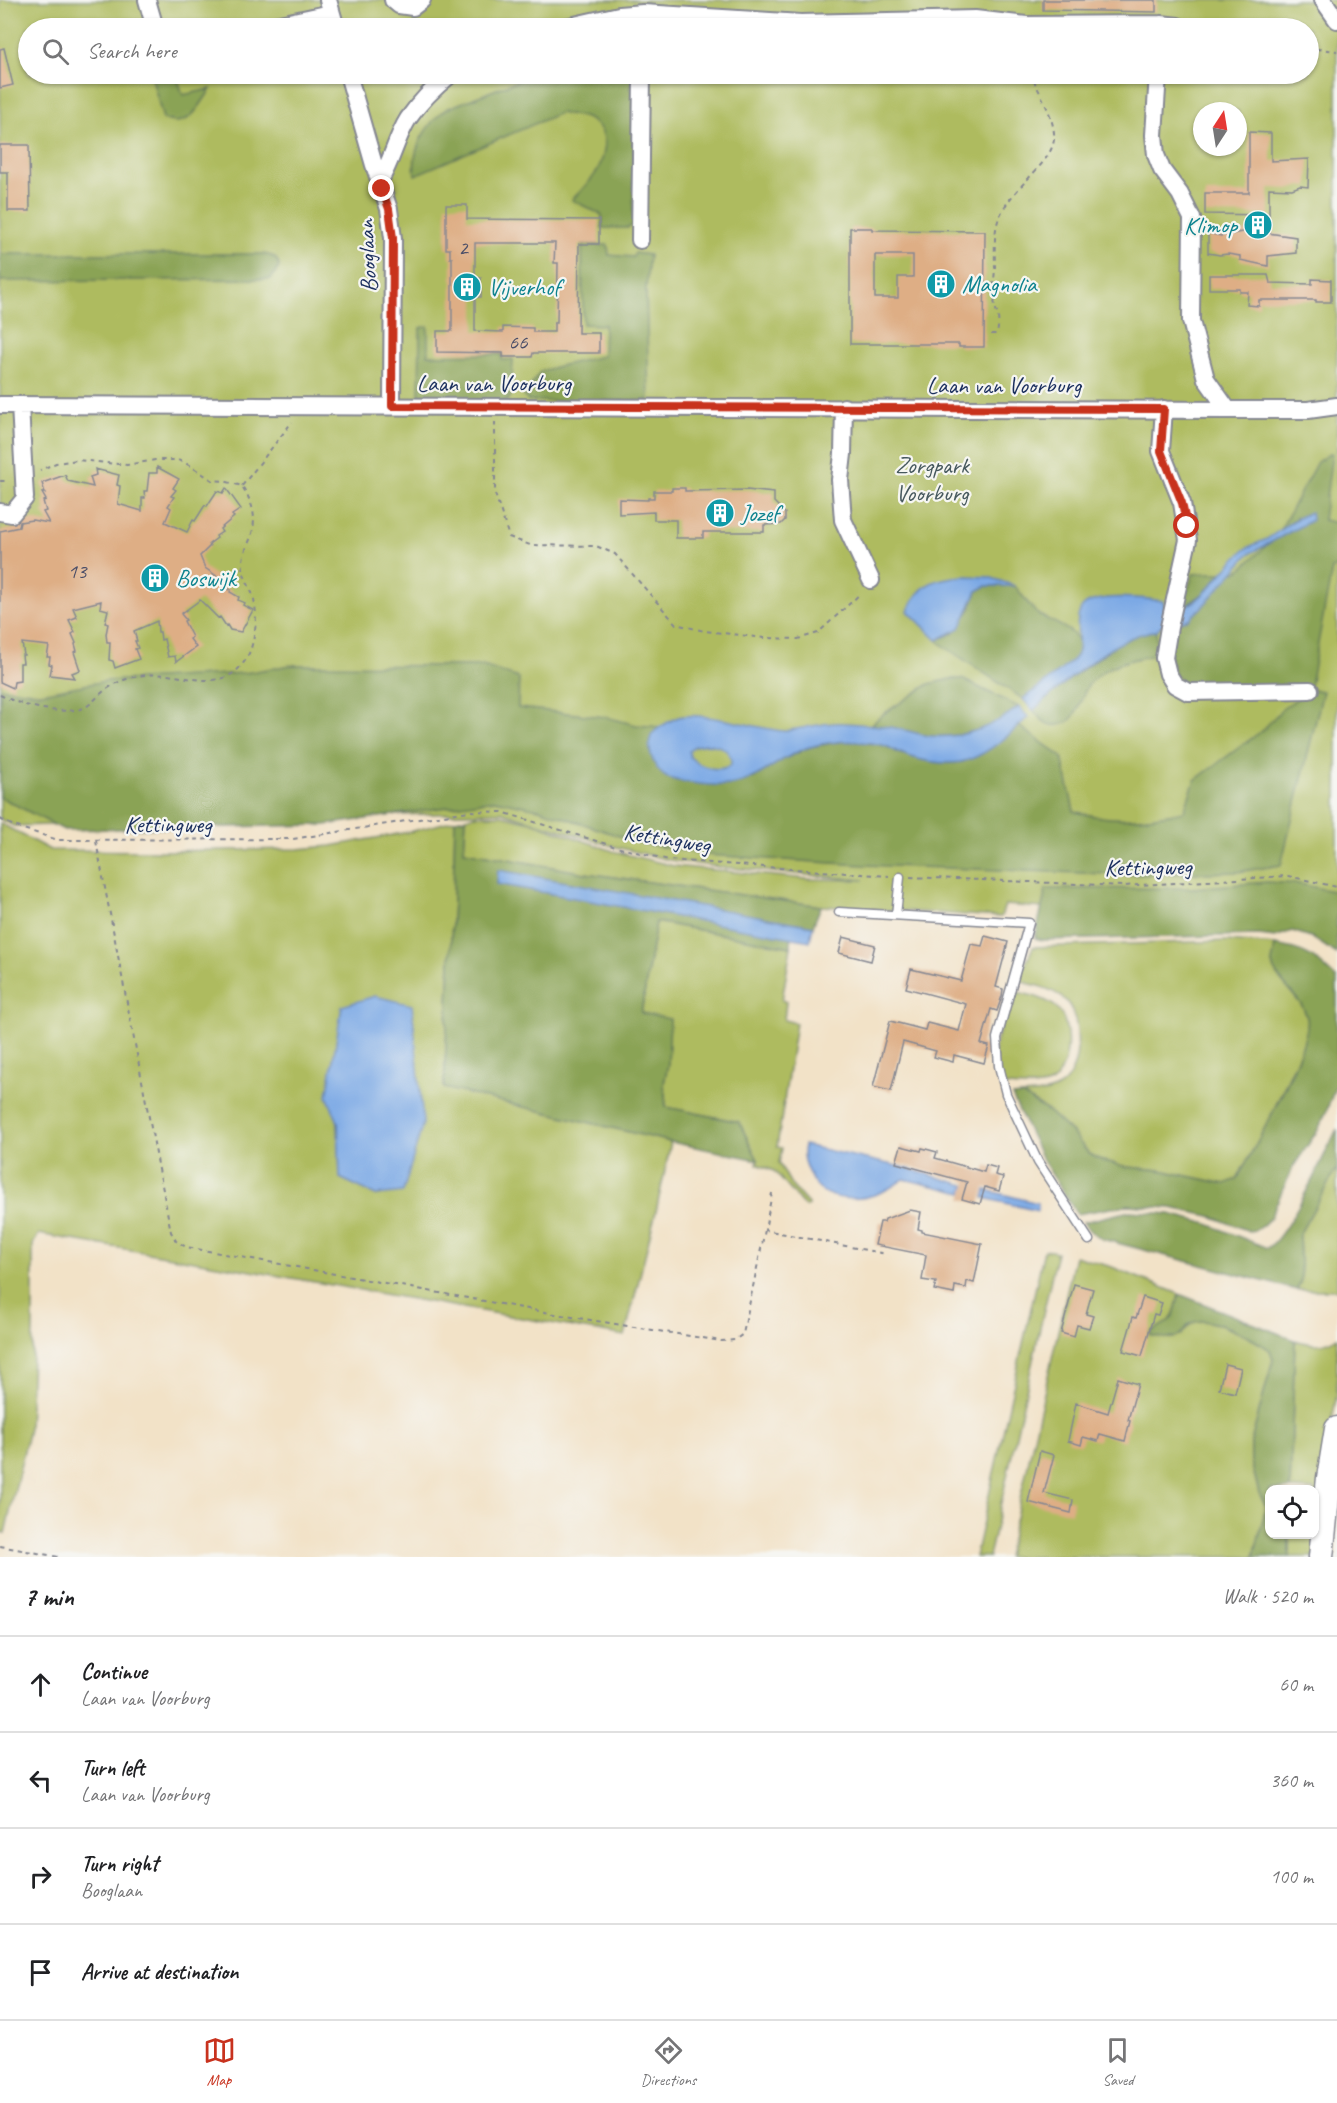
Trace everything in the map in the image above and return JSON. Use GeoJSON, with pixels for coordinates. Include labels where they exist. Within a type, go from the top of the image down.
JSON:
{"type":"FeatureCollection","features":[{"type":"Feature","properties":{"kind":"street"},"geometry":{"type":"LineString","coordinates":[[147,0],[152,18]]}},
{"type":"Feature","properties":{"kind":"street"},"geometry":{"type":"LineString","coordinates":[[393,0],[399,5],[413,7],[422,0]]}},
{"type":"Feature","properties":{"kind":"street"},"geometry":{"type":"LineString","coordinates":[[1323,0],[1337,20]]}},
{"type":"Feature","properties":{"kind":"street"},"geometry":{"type":"LineString","coordinates":[[589,18],[620,7],[638,18]]}},
{"type":"Feature","properties":{"kind":"street"},"geometry":{"type":"LineString","coordinates":[[312,18],[332,14]]}},
{"type":"Feature","properties":{"kind":"street","name":"Booglaan"},"geometry":{"type":"LineString","coordinates":[[351,84],[389,209],[393,238],[392,406]]}},
{"type":"Feature","properties":{"kind":"street"},"geometry":{"type":"LineString","coordinates":[[380,180],[389,166],[408,120],[439,84]]}},
{"type":"Feature","properties":{"kind":"street"},"geometry":{"type":"LineString","coordinates":[[640,240],[642,84]]}},
{"type":"Feature","properties":{"kind":"street"},"geometry":{"type":"LineString","coordinates":[[1157,84],[1154,135],[1156,155],[1162,170],[1180,194],[1192,218],[1191,321],[1206,379],[1228,410]]}},
{"type":"Feature","properties":{"kind":"street","name":"Laan van Voorburg"},"geometry":{"type":"LineString","coordinates":[[0,405],[1228,410],[1308,410],[1337,406]]}},
{"type":"Feature","properties":{"kind":"street"},"geometry":{"type":"LineString","coordinates":[[0,512],[12,514],[25,498],[20,405]]}},
{"type":"Feature","properties":{"kind":"street"},"geometry":{"type":"LineString","coordinates":[[844,407],[840,480],[843,520],[871,580]]}},
{"type":"Feature","properties":{"kind":"street"},"geometry":{"type":"LineString","coordinates":[[1164,409],[1161,451],[1182,503],[1188,540],[1164,658],[1168,674],[1175,685],[1188,692],[1310,690]]}},
{"type":"Feature","properties":{"kind":"street"},"geometry":{"type":"LineString","coordinates":[[1322,1557],[1329,1478],[1337,1429]]}},
{"type":"Feature","properties":{"kind":"lane"},"geometry":{"type":"LineString","coordinates":[[896,915],[900,877]]}},
{"type":"Feature","properties":{"kind":"lane"},"geometry":{"type":"LineString","coordinates":[[838,912],[1029,923],[997,1038],[999,1066],[1006,1094],[1038,1162],[1089,1240]]}},
{"type":"Feature","properties":{"kind":"path"},"geometry":{"type":"LineString","coordinates":[[1319,49],[1337,51]]}},
{"type":"Feature","properties":{"kind":"path"},"geometry":{"type":"LineString","coordinates":[[991,334],[997,334],[1000,320],[994,298],[996,228],[1000,213],[1012,194],[1048,157],[1054,146],[1054,134],[1049,115],[1036,84]]}},
{"type":"Feature","properties":{"kind":"path"},"geometry":{"type":"LineString","coordinates":[[495,408],[495,494],[508,537],[530,545],[596,546],[615,554],[676,624],[704,631],[798,639],[818,633],[858,596],[871,580]]}},
{"type":"Feature","properties":{"kind":"path"},"geometry":{"type":"LineString","coordinates":[[242,486],[292,421]]}},
{"type":"Feature","properties":{"kind":"path"},"geometry":{"type":"LineString","coordinates":[[0,481],[24,477],[56,463],[78,460],[127,465],[154,460],[178,459],[212,480],[242,486],[253,504],[254,524],[243,554],[242,564],[256,608],[253,640],[247,658],[234,675],[213,681],[153,674],[138,676],[123,680],[105,690],[88,707],[77,710],[41,709],[0,695]]}},
{"type":"Feature","properties":{"kind":"path","name":"Kettingweg"},"geometry":{"type":"LineString","coordinates":[[0,819],[14,826],[58,840],[293,839],[469,811],[502,812],[616,848],[669,860],[900,877],[1124,886],[1288,876],[1337,888]]}},
{"type":"Feature","properties":{"kind":"path"},"geometry":{"type":"LineString","coordinates":[[96,841],[171,1232],[176,1241],[186,1247],[572,1317],[721,1341],[735,1340],[743,1334],[772,1193]]}},
{"type":"Feature","properties":{"kind":"path"},"geometry":{"type":"LineString","coordinates":[[765,1230],[886,1254]]}},
{"type":"Feature","properties":{"kind":"path"},"geometry":{"type":"LineString","coordinates":[[0,1546],[59,1557]]}},
{"type":"Feature","properties":{"kind":"green space","name":"Zorgpark Voorburg"},"geometry":{"type":"Polygon","coordinates":[[[0,0],[1337,0],[1337,920],[1046,895],[1043,908],[1005,905],[1001,917],[821,906],[585,873],[464,851],[466,818],[474,815],[502,815],[531,822],[613,851],[674,866],[807,879],[864,880],[669,860],[616,847],[502,812],[14,826],[0,819],[0,0]]]}},
{"type":"Feature","properties":{"kind":"green space"},"geometry":{"type":"Polygon","coordinates":[[[154,84],[179,84],[183,95],[211,89],[197,110],[186,119],[172,122],[163,119],[154,84]]]}},
{"type":"Feature","properties":{"kind":"green space"},"geometry":{"type":"Polygon","coordinates":[[[510,84],[635,84],[633,225],[628,228],[602,228],[602,215],[572,200],[595,175],[605,147],[598,126],[580,116],[560,113],[415,175],[415,156],[422,138],[432,122],[446,109],[510,84]]]}},
{"type":"Feature","properties":{"kind":"green space"},"geometry":{"type":"Polygon","coordinates":[[[582,245],[608,245],[609,255],[633,257],[635,253],[649,255],[646,289],[649,401],[528,401],[524,396],[540,372],[603,356],[604,325],[583,324],[582,245]]]}},
{"type":"Feature","properties":{"kind":"green space"},"geometry":{"type":"Polygon","coordinates":[[[0,254],[264,254],[278,261],[279,267],[271,279],[0,281],[0,254]]]}},
{"type":"Feature","properties":{"kind":"green space"},"geometry":{"type":"Polygon","coordinates":[[[428,326],[428,355],[502,354],[502,360],[513,359],[511,395],[507,401],[419,401],[420,328],[428,326]]]}},
{"type":"Feature","properties":{"kind":"green space"},"geometry":{"type":"Polygon","coordinates":[[[1332,454],[1323,520],[1337,523],[1337,567],[1332,569],[1310,686],[1192,687],[1175,675],[1169,655],[1174,623],[1189,619],[1231,573],[1240,570],[1269,543],[1288,532],[1297,517],[1280,530],[1317,462],[1332,454]]]}},
{"type":"Feature","properties":{"kind":"green space"},"geometry":{"type":"Polygon","coordinates":[[[1222,573],[1204,593],[1178,611],[1182,592],[1188,590],[1193,574],[1222,573]]]}},
{"type":"Feature","properties":{"kind":"green space"},"geometry":{"type":"Polygon","coordinates":[[[986,586],[1015,586],[1039,615],[1069,630],[1080,643],[1080,650],[1075,658],[1023,699],[937,640],[953,633],[970,610],[977,591],[986,586]]]}},
{"type":"Feature","properties":{"kind":"green space"},"geometry":{"type":"Polygon","coordinates":[[[1148,631],[1156,631],[1158,654],[1121,663],[1101,673],[1086,688],[1075,714],[1066,723],[1047,724],[1033,710],[1121,641],[1148,631]]]}},
{"type":"Feature","properties":{"kind":"green space"},"geometry":{"type":"Polygon","coordinates":[[[291,665],[483,666],[519,678],[518,708],[606,717],[636,725],[663,727],[657,729],[655,764],[754,778],[775,763],[810,747],[848,740],[884,745],[901,754],[962,762],[1000,742],[1019,726],[1062,757],[1074,811],[1115,818],[1143,818],[1184,811],[1195,780],[1263,730],[1281,710],[1310,689],[1323,691],[1281,865],[1238,872],[1136,875],[863,865],[706,855],[640,843],[539,809],[495,800],[325,825],[64,830],[0,797],[0,688],[41,693],[106,681],[245,673],[291,665]]]}},
{"type":"Feature","properties":{"kind":"green space"},"geometry":{"type":"Polygon","coordinates":[[[962,679],[1019,707],[991,727],[958,735],[932,737],[871,725],[883,714],[929,684],[962,679]]]}},
{"type":"Feature","properties":{"kind":"green space"},"geometry":{"type":"Polygon","coordinates":[[[466,818],[464,851],[585,873],[821,906],[813,926],[498,871],[498,884],[791,937],[791,947],[656,922],[641,1013],[670,1019],[668,1064],[664,1083],[666,1107],[739,1122],[758,1160],[671,1142],[444,1088],[455,820],[466,818]]]}},
{"type":"Feature","properties":{"kind":"green space"},"geometry":{"type":"Polygon","coordinates":[[[455,820],[444,1088],[671,1142],[625,1336],[39,1234],[33,1244],[33,1331],[29,1429],[5,1533],[0,1532],[0,823],[50,850],[298,849],[331,846],[409,832],[455,820]],[[338,1122],[340,1178],[376,1195],[338,1122]]]}},
{"type":"Feature","properties":{"kind":"green space"},"geometry":{"type":"Polygon","coordinates":[[[1267,882],[1300,884],[1337,892],[1337,954],[1311,937],[1292,931],[1275,937],[1259,935],[1042,940],[1035,938],[1046,889],[1192,888],[1267,882]]]}},
{"type":"Feature","properties":{"kind":"green space"},"geometry":{"type":"Polygon","coordinates":[[[656,922],[791,947],[782,1000],[786,1002],[784,1020],[796,1023],[777,1147],[782,1148],[779,1163],[792,1186],[809,1205],[805,1207],[774,1171],[757,1164],[758,1160],[739,1122],[666,1107],[664,1083],[668,1064],[641,1014],[656,922]]]}},
{"type":"Feature","properties":{"kind":"green space"},"geometry":{"type":"Polygon","coordinates":[[[1227,941],[1275,945],[1272,964],[1281,980],[1303,1007],[1308,1020],[1301,1050],[1267,1124],[1237,1179],[1225,1184],[1160,1170],[1127,1167],[1101,1160],[1089,1154],[1073,1134],[1048,1111],[1022,1095],[1037,1094],[1059,1087],[1072,1072],[1077,1049],[1076,1024],[1069,1005],[1059,995],[1046,988],[1018,981],[1033,947],[1227,941]]]}},
{"type":"Feature","properties":{"kind":"green space"},"geometry":{"type":"Polygon","coordinates":[[[1275,945],[1303,952],[1337,979],[1337,1082],[1318,1130],[1293,1167],[1270,1218],[1256,1230],[1249,1231],[1210,1216],[1171,1208],[1128,1205],[1077,1214],[1042,1159],[1012,1096],[1022,1095],[1048,1111],[1073,1134],[1089,1154],[1101,1160],[1127,1167],[1160,1170],[1225,1184],[1237,1179],[1280,1098],[1301,1051],[1306,1032],[1305,1011],[1274,971],[1272,964],[1275,945]]]}},
{"type":"Feature","properties":{"kind":"green space"},"geometry":{"type":"Polygon","coordinates":[[[1017,992],[1052,1004],[1065,1023],[1067,1046],[1063,1068],[1058,1077],[1046,1085],[1026,1087],[1000,1085],[994,1053],[1007,1010],[1017,992]]]}},
{"type":"Feature","properties":{"kind":"green space"},"geometry":{"type":"Polygon","coordinates":[[[1337,1129],[1337,1168],[1299,1235],[1301,1280],[1297,1290],[1102,1239],[1090,1231],[1083,1222],[1130,1211],[1170,1214],[1208,1224],[1267,1248],[1285,1229],[1295,1212],[1337,1129]]]}},
{"type":"Feature","properties":{"kind":"green space"},"geometry":{"type":"Polygon","coordinates":[[[1337,1168],[1337,1290],[1297,1290],[1301,1280],[1299,1235],[1337,1168]]]}},
{"type":"Feature","properties":{"kind":"green space"},"geometry":{"type":"Polygon","coordinates":[[[1044,1250],[1057,1252],[989,1557],[975,1557],[1044,1250]]]}},
{"type":"Feature","properties":{"kind":"green space"},"geometry":{"type":"Polygon","coordinates":[[[1075,1256],[1112,1267],[1179,1294],[1172,1317],[1152,1331],[1181,1335],[1194,1322],[1207,1322],[1236,1331],[1270,1350],[1273,1360],[1251,1442],[1251,1461],[1259,1493],[1265,1505],[1254,1557],[1007,1557],[1075,1256]]]}},
{"type":"Feature","properties":{"kind":"green space"},"geometry":{"type":"Polygon","coordinates":[[[1179,1294],[1295,1340],[1290,1485],[1265,1485],[1265,1505],[1259,1493],[1251,1461],[1251,1442],[1273,1360],[1270,1350],[1236,1331],[1200,1321],[1193,1322],[1182,1333],[1172,1338],[1150,1335],[1152,1331],[1169,1321],[1176,1308],[1179,1294]]]}},
{"type":"Feature","properties":{"kind":"green space"},"geometry":{"type":"Polygon","coordinates":[[[1337,1337],[1337,1394],[1322,1475],[1319,1516],[1319,1485],[1290,1485],[1295,1340],[1317,1344],[1337,1337]]]}},
{"type":"Feature","properties":{"kind":"green space"},"geometry":{"type":"Polygon","coordinates":[[[1265,1511],[1265,1539],[1289,1539],[1289,1557],[1254,1557],[1265,1511]]]}},
{"type":"Feature","properties":{"kind":"green space"},"geometry":{"type":"Polygon","coordinates":[[[1289,1539],[1317,1539],[1316,1557],[1289,1557],[1289,1539]]]}},
{"type":"Feature","properties":{"kind":"water"},"geometry":{"type":"Polygon","coordinates":[[[1311,512],[1312,520],[1249,554],[1189,619],[1164,623],[1156,631],[1141,634],[1108,650],[1033,710],[1023,699],[1061,671],[1077,654],[1079,615],[1081,609],[1087,604],[1107,598],[1132,598],[1163,601],[1166,611],[1179,609],[1200,597],[1246,549],[1311,512]]]}},
{"type":"Feature","properties":{"kind":"water"},"geometry":{"type":"Polygon","coordinates":[[[965,576],[989,577],[1015,586],[986,586],[977,591],[960,628],[937,640],[908,611],[918,594],[930,583],[965,576]]]}},
{"type":"Feature","properties":{"kind":"water"},"geometry":{"type":"Polygon","coordinates":[[[1019,707],[1028,717],[989,750],[961,762],[932,762],[882,745],[837,742],[799,751],[750,779],[729,785],[697,784],[666,777],[653,762],[650,748],[652,735],[656,730],[676,718],[686,716],[712,718],[785,731],[841,723],[900,729],[926,735],[955,736],[988,726],[1019,707]],[[711,745],[695,746],[689,751],[690,757],[709,768],[721,769],[731,765],[729,755],[724,749],[711,745]]]}},
{"type":"Feature","properties":{"kind":"water"},"geometry":{"type":"Polygon","coordinates":[[[498,870],[813,926],[810,941],[497,884],[498,870]]]}},
{"type":"Feature","properties":{"kind":"water"},"geometry":{"type":"Polygon","coordinates":[[[375,996],[412,1005],[423,1123],[403,1192],[376,1195],[340,1178],[338,1122],[327,1096],[342,1006],[375,996]]]}},
{"type":"Feature","properties":{"kind":"water"},"geometry":{"type":"Polygon","coordinates":[[[804,1145],[906,1168],[965,1185],[963,1193],[904,1179],[875,1195],[854,1198],[833,1196],[823,1192],[810,1176],[803,1157],[804,1145]]]}},
{"type":"Feature","properties":{"kind":"water"},"geometry":{"type":"Polygon","coordinates":[[[986,1190],[1038,1203],[1038,1211],[984,1198],[986,1190]]]}},
{"type":"Feature","properties":{"kind":"building"},"geometry":{"type":"Polygon","coordinates":[[[1043,0],[1156,0],[1156,12],[1043,10],[1043,0]]]}},
{"type":"Feature","properties":{"kind":"building"},"geometry":{"type":"Polygon","coordinates":[[[4,48],[13,85],[0,88],[0,49],[4,48]]]}},
{"type":"Feature","properties":{"kind":"building"},"geometry":{"type":"Polygon","coordinates":[[[1249,132],[1271,133],[1271,161],[1309,159],[1308,187],[1269,188],[1269,215],[1205,214],[1205,193],[1249,193],[1249,132]]]}},
{"type":"Feature","properties":{"kind":"building"},"geometry":{"type":"Polygon","coordinates":[[[0,145],[29,145],[30,211],[8,211],[8,172],[0,172],[0,145]]]}},
{"type":"Feature","properties":{"kind":"building","name":"Vijverhof"},"geometry":{"type":"Polygon","coordinates":[[[446,205],[467,205],[467,219],[599,220],[599,244],[579,244],[578,333],[599,333],[599,353],[533,353],[532,357],[503,357],[503,353],[437,352],[437,331],[452,331],[452,258],[450,258],[450,249],[446,249],[446,205]],[[475,243],[475,278],[481,278],[481,297],[475,297],[475,331],[503,332],[503,327],[533,328],[533,332],[554,332],[554,323],[557,323],[558,263],[554,263],[555,243],[475,243]]]}},
{"type":"Feature","properties":{"kind":"building"},"geometry":{"type":"Polygon","coordinates":[[[1268,227],[1268,233],[1296,237],[1296,253],[1268,256],[1268,266],[1240,260],[1240,256],[1208,253],[1208,233],[1221,236],[1268,227]]]}},
{"type":"Feature","properties":{"kind":"building","name":"Magnolia"},"geometry":{"type":"Polygon","coordinates":[[[850,228],[985,231],[984,347],[959,347],[959,344],[850,344],[850,228]],[[875,255],[875,298],[898,298],[898,277],[913,277],[913,255],[875,255]]]}},
{"type":"Feature","properties":{"kind":"building"},"geometry":{"type":"Polygon","coordinates":[[[1209,275],[1268,275],[1270,283],[1312,284],[1312,279],[1331,280],[1331,302],[1259,300],[1259,306],[1247,305],[1248,292],[1240,292],[1240,289],[1209,289],[1209,275]]]}},
{"type":"Feature","properties":{"kind":"building","name":"Boswijk"},"geometry":{"type":"Polygon","coordinates":[[[157,467],[179,479],[173,488],[176,490],[171,496],[174,497],[168,506],[171,508],[165,522],[187,532],[193,520],[195,521],[217,491],[223,493],[226,488],[241,509],[232,515],[234,517],[220,529],[222,532],[200,556],[205,568],[218,577],[216,580],[226,585],[224,587],[239,597],[238,600],[245,603],[243,605],[253,610],[241,632],[230,630],[220,617],[218,618],[200,600],[181,614],[186,620],[184,621],[192,637],[190,639],[196,647],[176,662],[175,656],[168,657],[164,639],[161,640],[160,632],[158,632],[157,621],[134,631],[138,648],[135,649],[139,659],[115,668],[113,661],[109,660],[110,642],[107,642],[108,624],[105,623],[108,610],[100,608],[101,601],[73,608],[77,617],[69,620],[75,632],[72,634],[77,651],[74,652],[80,670],[72,673],[75,678],[50,675],[52,665],[49,664],[50,657],[47,657],[49,646],[22,643],[24,655],[22,655],[23,663],[20,663],[20,681],[14,682],[13,688],[0,682],[0,531],[19,527],[20,522],[32,520],[49,523],[43,512],[46,511],[43,501],[46,500],[42,493],[45,493],[42,483],[65,475],[68,481],[93,487],[90,477],[96,475],[95,469],[119,475],[118,504],[142,511],[142,498],[145,498],[144,491],[147,491],[149,473],[157,473],[157,467]]]}},
{"type":"Feature","properties":{"kind":"building","name":"Jozef"},"geometry":{"type":"Polygon","coordinates":[[[672,488],[685,488],[685,491],[747,490],[774,493],[774,502],[785,513],[785,520],[781,524],[764,525],[764,532],[703,532],[703,538],[676,538],[676,520],[654,520],[654,512],[619,514],[619,499],[648,500],[648,498],[654,498],[654,491],[672,491],[672,488]]]}},
{"type":"Feature","properties":{"kind":"building"},"geometry":{"type":"Polygon","coordinates":[[[985,936],[1008,942],[996,987],[1003,989],[1002,996],[997,1011],[991,1009],[981,1044],[989,1046],[984,1063],[954,1055],[953,1062],[934,1057],[936,1051],[903,1042],[891,1091],[873,1087],[890,1021],[925,1030],[927,1023],[959,1031],[966,1004],[906,988],[911,969],[961,981],[971,944],[982,946],[985,936]]]}},
{"type":"Feature","properties":{"kind":"building"},"geometry":{"type":"Polygon","coordinates":[[[843,937],[875,945],[871,961],[839,953],[843,937]]]}},
{"type":"Feature","properties":{"kind":"building"},"geometry":{"type":"Polygon","coordinates":[[[901,1146],[937,1152],[935,1158],[984,1172],[986,1165],[997,1168],[995,1175],[1003,1177],[999,1191],[985,1187],[980,1204],[962,1199],[967,1182],[896,1163],[901,1146]]]}},
{"type":"Feature","properties":{"kind":"building"},"geometry":{"type":"Polygon","coordinates":[[[910,1210],[921,1212],[918,1229],[922,1232],[982,1244],[974,1283],[967,1281],[966,1288],[955,1286],[954,1294],[934,1290],[936,1282],[922,1280],[926,1255],[875,1245],[880,1222],[910,1210]]]}},
{"type":"Feature","properties":{"kind":"building"},"geometry":{"type":"Polygon","coordinates":[[[1074,1284],[1093,1289],[1086,1314],[1093,1316],[1089,1328],[1077,1325],[1074,1337],[1061,1333],[1074,1284]]]}},
{"type":"Feature","properties":{"kind":"building"},"geometry":{"type":"Polygon","coordinates":[[[1143,1297],[1162,1303],[1158,1315],[1154,1314],[1142,1356],[1123,1351],[1133,1317],[1136,1318],[1143,1297]]]}},
{"type":"Feature","properties":{"kind":"building"},"geometry":{"type":"Polygon","coordinates":[[[1225,1364],[1241,1368],[1235,1393],[1219,1389],[1225,1364]]]}},
{"type":"Feature","properties":{"kind":"building"},"geometry":{"type":"Polygon","coordinates":[[[1118,1378],[1138,1384],[1125,1441],[1100,1434],[1098,1441],[1083,1437],[1081,1445],[1068,1441],[1076,1403],[1108,1413],[1118,1378]]]}},
{"type":"Feature","properties":{"kind":"building"},"geometry":{"type":"Polygon","coordinates":[[[1040,1451],[1054,1455],[1044,1493],[1073,1500],[1071,1513],[1028,1502],[1040,1451]]]}},
{"type":"Feature","properties":{"kind":"place","name":"Klimop"},"geometry":{"type":"Point","coordinates":[1258,225]}},
{"type":"Feature","properties":{"kind":"place","name":"Magnolia"},"geometry":{"type":"Point","coordinates":[941,284]}},
{"type":"Feature","properties":{"kind":"place","name":"Vijverhof"},"geometry":{"type":"Point","coordinates":[467,287]}},
{"type":"Feature","properties":{"kind":"place","name":"Jozef"},"geometry":{"type":"Point","coordinates":[720,513]}},
{"type":"Feature","properties":{"kind":"place","name":"Boswijk"},"geometry":{"type":"Point","coordinates":[155,578]}},
{"type":"Feature","properties":{"kind":"route"},"geometry":{"type":"LineString","coordinates":[[382,189],[389,209],[393,238],[392,406],[1164,409],[1161,451],[1182,503],[1187,526]]}}]}
